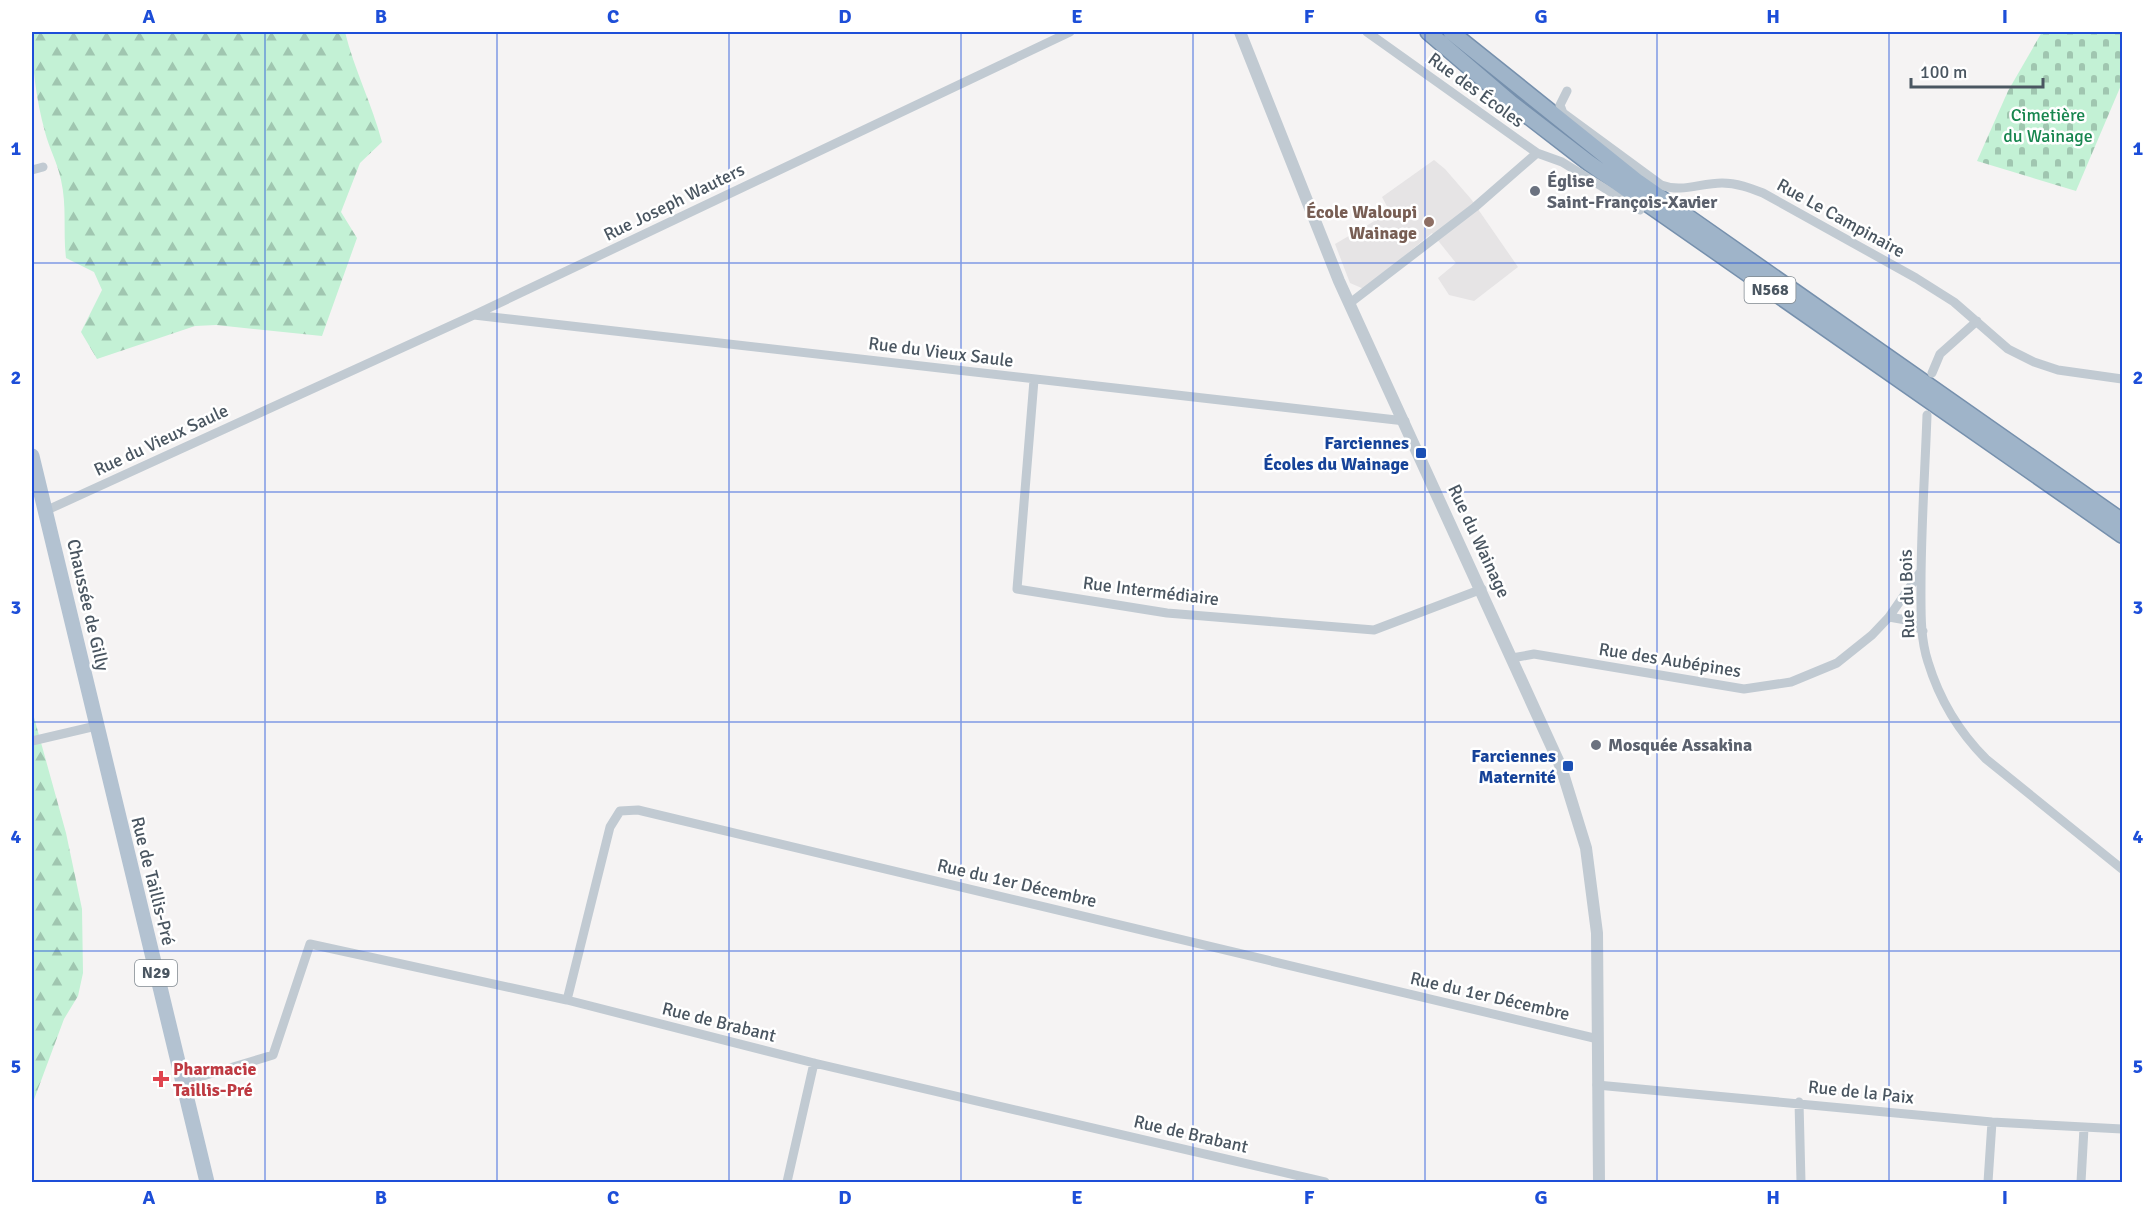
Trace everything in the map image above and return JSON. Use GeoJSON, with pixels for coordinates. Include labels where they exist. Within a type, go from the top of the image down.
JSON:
{"type":"FeatureCollection","features":[{"type":"Feature","properties":{"kind":"highway","name":"N568"},"geometry":{"type":"LineString","coordinates":[[1428,32],[1511,103],[1589,163],[2122,535]]}},
{"type":"Feature","properties":{"kind":"highway","name":"N568"},"geometry":{"type":"LineString","coordinates":[[1451,32],[1638,182],[2122,521]]}},
{"type":"Feature","properties":{"kind":"main road","name":"Chaussée de Gilly"},"geometry":{"type":"LineString","coordinates":[[32,456],[105,764]]}},
{"type":"Feature","properties":{"kind":"main road","name":"Rue de Taillis-Pré"},"geometry":{"type":"LineString","coordinates":[[105,764],[207,1182]]}},
{"type":"Feature","properties":{"kind":"street","name":"Rue Joseph Wauters"},"geometry":{"type":"LineString","coordinates":[[290,398],[474,315],[1070,32]]}},
{"type":"Feature","properties":{"kind":"street","name":"Rue du Wainage"},"geometry":{"type":"LineString","coordinates":[[1240,32],[1350,303],[1561,767],[1586,848],[1597,933],[1599,1182]]}},
{"type":"Feature","properties":{"kind":"street","name":"Rue des Écoles"},"geometry":{"type":"LineString","coordinates":[[1367,32],[1537,153],[1562,162],[1640,210]]}},
{"type":"Feature","properties":{"kind":"street","name":"Rue Le Campinaire"},"geometry":{"type":"LineString","coordinates":[[1566,91],[1560,105],[1563,112],[1661,185],[1679,190],[1722,183],[1739,184],[1763,193],[1916,278],[1954,302],[2008,349],[2034,362],[2058,370],[2122,379]]}},
{"type":"Feature","properties":{"kind":"street"},"geometry":{"type":"LineString","coordinates":[[1350,303],[1475,207],[1537,153]]}},
{"type":"Feature","properties":{"kind":"street"},"geometry":{"type":"LineString","coordinates":[[32,170],[44,167]]}},
{"type":"Feature","properties":{"kind":"street","name":"Rue du Vieux Saule"},"geometry":{"type":"LineString","coordinates":[[474,315],[1405,421]]}},
{"type":"Feature","properties":{"kind":"street"},"geometry":{"type":"LineString","coordinates":[[1932,373],[1940,354],[1977,321]]}},
{"type":"Feature","properties":{"kind":"street","name":"Rue Intermédiaire"},"geometry":{"type":"LineString","coordinates":[[1034,380],[1017,588],[1167,613],[1374,630],[1482,590]]}},
{"type":"Feature","properties":{"kind":"street","name":"Rue du Vieux Saule"},"geometry":{"type":"LineString","coordinates":[[45,511],[290,398]]}},
{"type":"Feature","properties":{"kind":"street","name":"Rue du Bois"},"geometry":{"type":"LineString","coordinates":[[1927,416],[1921,571],[1923,631],[1927,660],[1939,690],[1969,742],[1986,759],[2122,869]]}},
{"type":"Feature","properties":{"kind":"street","name":"Rue des Aubépines"},"geometry":{"type":"LineString","coordinates":[[1512,658],[1534,654],[1744,689],[1791,682],[1837,663],[1889,617],[1921,571]]}},
{"type":"Feature","properties":{"kind":"street"},"geometry":{"type":"LineString","coordinates":[[1889,617],[1906,620],[1923,631]]}},
{"type":"Feature","properties":{"kind":"street"},"geometry":{"type":"LineString","coordinates":[[32,741],[96,726]]}},
{"type":"Feature","properties":{"kind":"street","name":"Rue du 1er Décembre"},"geometry":{"type":"LineString","coordinates":[[567,1000],[610,827],[620,811],[638,810],[1598,1039]]}},
{"type":"Feature","properties":{"kind":"street","name":"Rue de Brabant"},"geometry":{"type":"LineString","coordinates":[[183,1082],[273,1055],[310,944],[567,1000],[814,1063],[1325,1182]]}},
{"type":"Feature","properties":{"kind":"street"},"geometry":{"type":"LineString","coordinates":[[787,1182],[814,1063]]}},
{"type":"Feature","properties":{"kind":"street","name":"Rue de la Paix"},"geometry":{"type":"LineString","coordinates":[[1597,1085],[1799,1102],[1992,1122],[2122,1129]]}},
{"type":"Feature","properties":{"kind":"street"},"geometry":{"type":"LineString","coordinates":[[1799,1102],[1801,1182]]}},
{"type":"Feature","properties":{"kind":"street"},"geometry":{"type":"LineString","coordinates":[[1988,1182],[1992,1122]]}},
{"type":"Feature","properties":{"kind":"street"},"geometry":{"type":"LineString","coordinates":[[2081,1182],[2084,1128]]}},
{"type":"Feature","properties":{"kind":"shaded area","name":"École Waloupi Wainage"},"geometry":{"type":"Polygon","coordinates":[[[1434,160],[1471,199],[1518,267],[1474,301],[1449,295],[1438,278],[1456,263],[1432,233],[1364,289],[1350,283],[1335,244],[1390,212],[1382,197],[1434,160]]]}},
{"type":"Feature","properties":{"kind":"green space"},"geometry":{"type":"Polygon","coordinates":[[[32,32],[345,32],[382,142],[360,163],[341,212],[357,238],[322,336],[216,325],[195,326],[97,359],[81,332],[102,290],[94,272],[66,258],[63,190],[39,107],[32,32]]]}},
{"type":"Feature","properties":{"kind":"green space","name":"Cimetière du Wainage"},"geometry":{"type":"Polygon","coordinates":[[[2042,32],[2122,32],[2122,83],[2076,191],[1977,161],[2008,91],[2042,32]]]}},
{"type":"Feature","properties":{"kind":"green space"},"geometry":{"type":"Polygon","coordinates":[[[32,710],[66,833],[82,909],[83,973],[78,996],[64,1019],[32,1105],[32,710]]]}},
{"type":"Feature","properties":{"kind":"place","name":"Église Saint-François-Xavier"},"geometry":{"type":"Point","coordinates":[1535,191]}},
{"type":"Feature","properties":{"kind":"place","name":"École Waloupi Wainage"},"geometry":{"type":"Point","coordinates":[1429,222]}},
{"type":"Feature","properties":{"kind":"place","name":"Farciennes Écoles du Wainage"},"geometry":{"type":"Point","coordinates":[1421,453]}},
{"type":"Feature","properties":{"kind":"place","name":"Mosquée Assakina"},"geometry":{"type":"Point","coordinates":[1596,745]}},
{"type":"Feature","properties":{"kind":"place","name":"Farciennes Maternité"},"geometry":{"type":"Point","coordinates":[1568,766]}},
{"type":"Feature","properties":{"kind":"place","name":"Pharmacie Taillis-Pré"},"geometry":{"type":"Point","coordinates":[161,1079]}}]}
